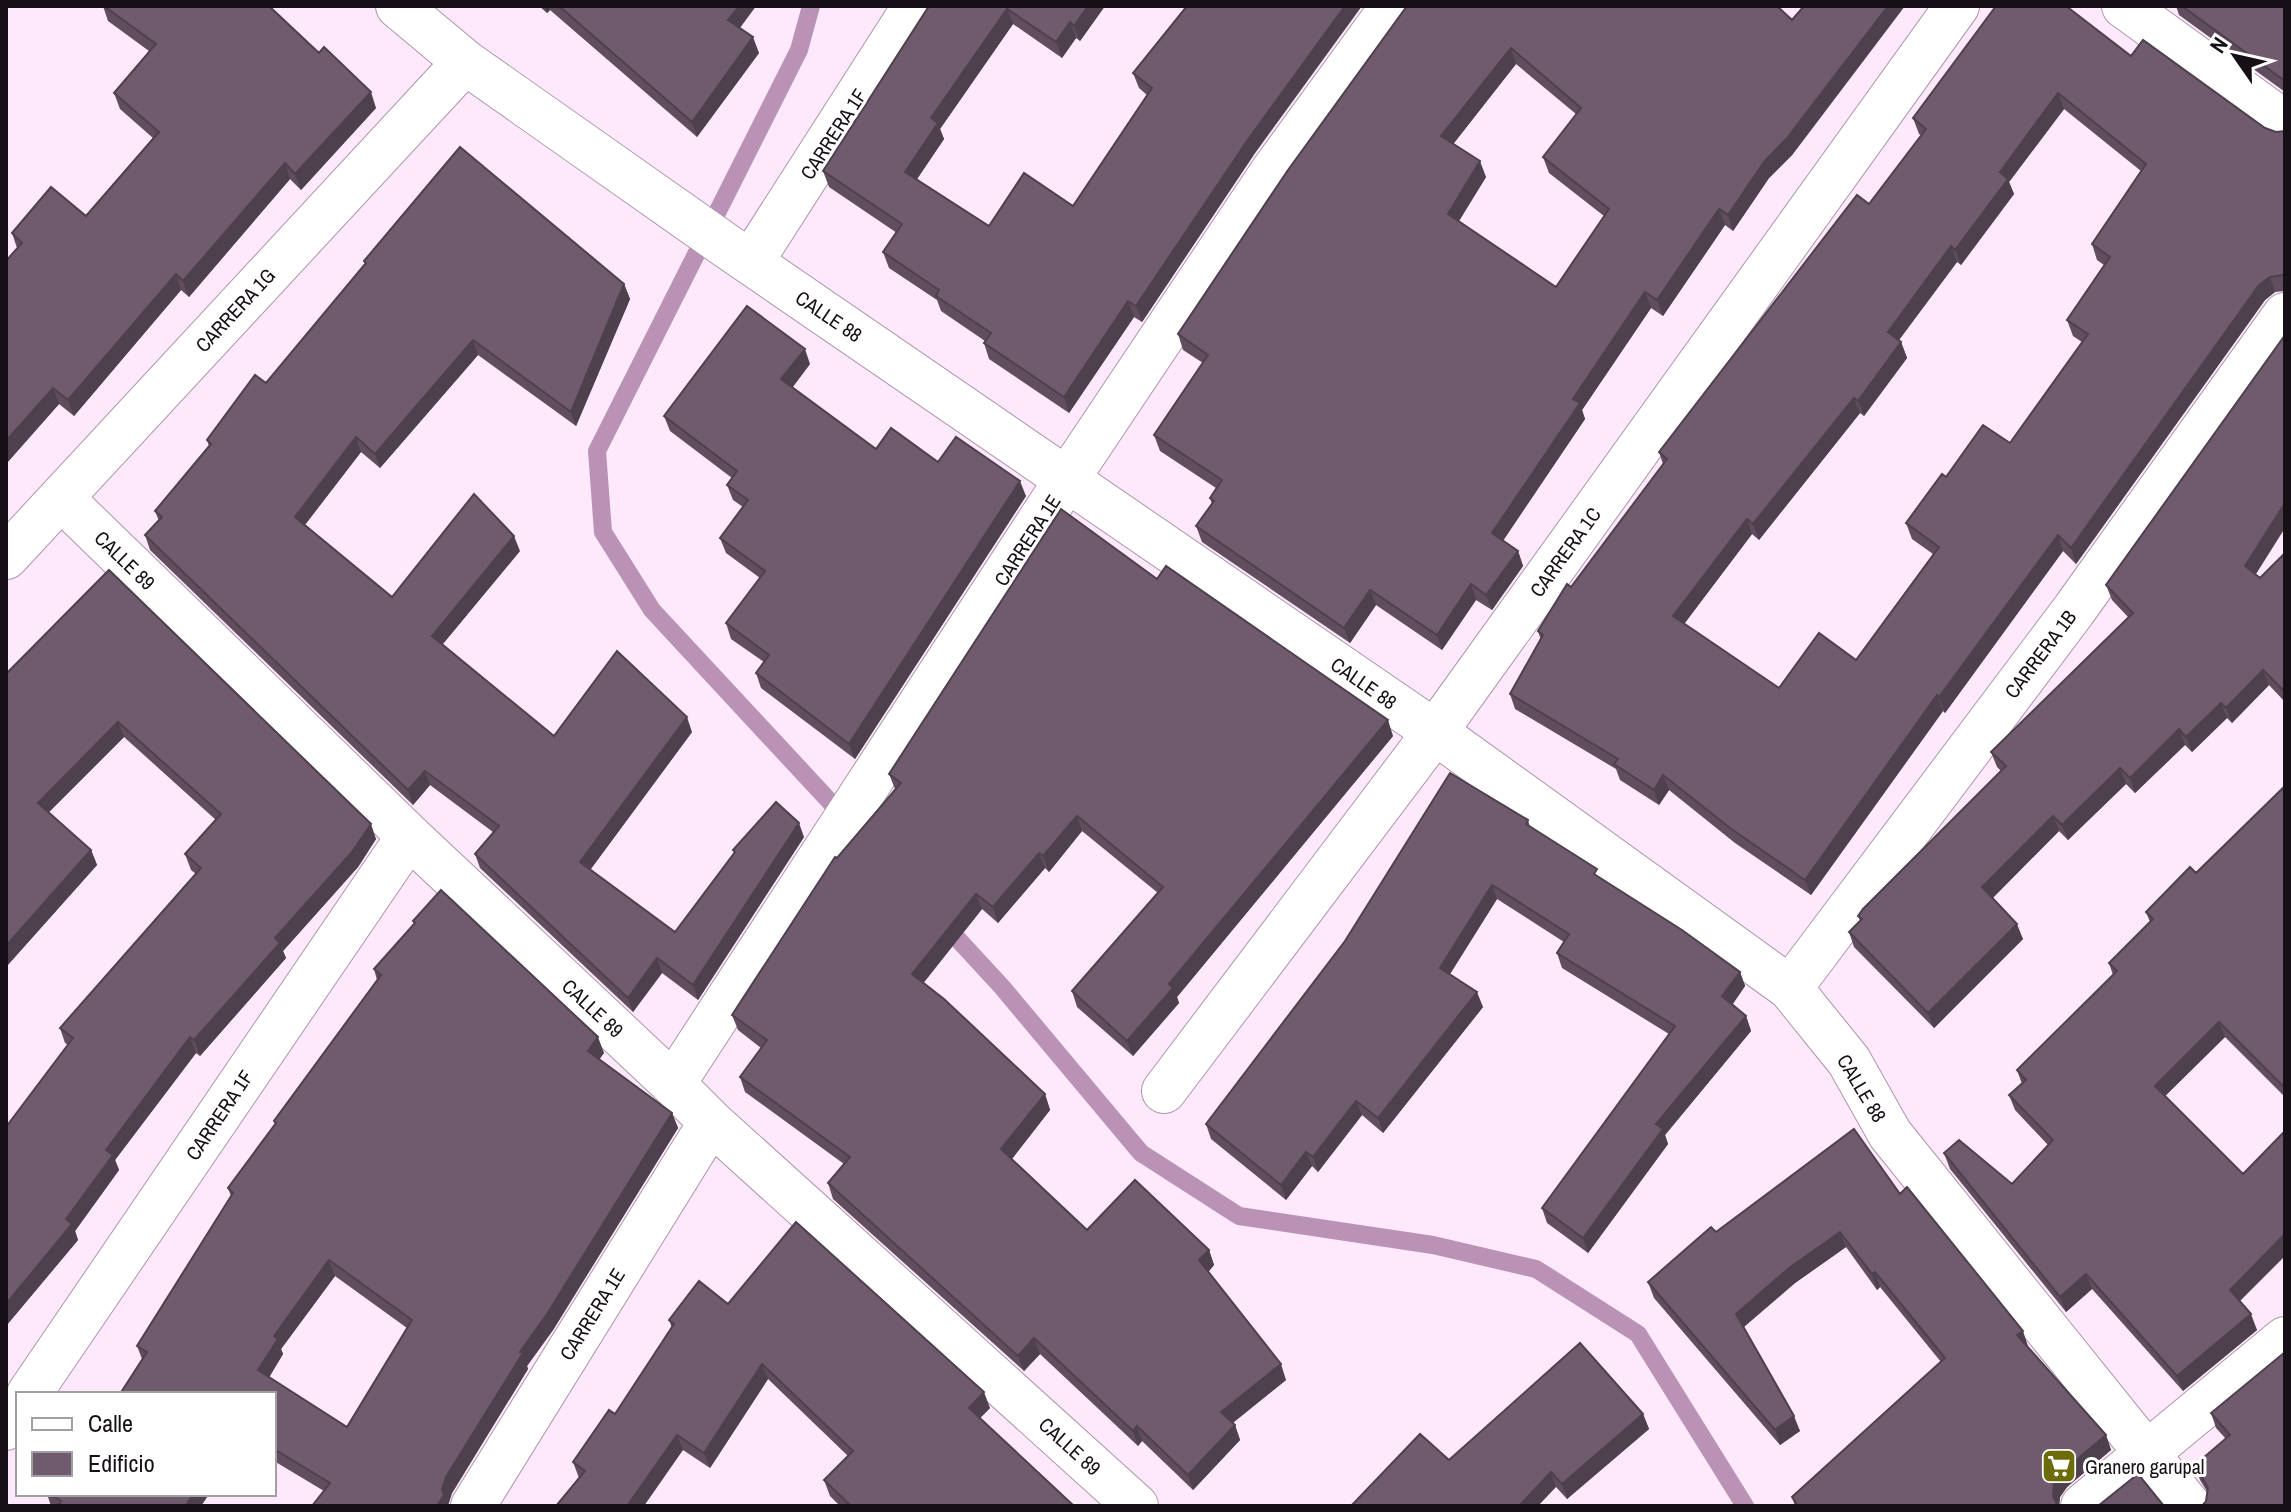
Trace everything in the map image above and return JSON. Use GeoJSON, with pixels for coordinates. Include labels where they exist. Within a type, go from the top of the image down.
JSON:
{"type":"FeatureCollection","features":[{"type":"Feature","properties":{"kind":"street","name":"CALLE 88"},"geometry":{"type":"LineString","coordinates":[[398,6],[465,62],[685,217],[1435,732],[1790,988],[1849,1061],[1890,1134],[2189,1506]]}},
{"type":"Feature","properties":{"kind":"street","name":"CARRERA 1F"},"geometry":{"type":"LineString","coordinates":[[740,254],[915,6]]}},
{"type":"Feature","properties":{"kind":"street","name":"CARRERA 1E"},"geometry":{"type":"LineString","coordinates":[[673,1084],[1067,479],[1273,171],[1393,6]]}},
{"type":"Feature","properties":{"kind":"street","name":"CARRERA 1C"},"geometry":{"type":"LineString","coordinates":[[1164,1091],[1435,732],[1957,6]]}},
{"type":"Feature","properties":{"kind":"street"},"geometry":{"type":"LineString","coordinates":[[2124,6],[2285,123]]}},
{"type":"Feature","properties":{"kind":"street","name":"CARRERA 1G"},"geometry":{"type":"LineString","coordinates":[[6,557],[465,62]]}},
{"type":"Feature","properties":{"kind":"street","name":"CARRERA 1B"},"geometry":{"type":"LineString","coordinates":[[1790,988],[2074,610],[2285,315]]}},
{"type":"Feature","properties":{"kind":"street","name":"CALLE 89"},"geometry":{"type":"LineString","coordinates":[[61,498],[409,836],[711,1122],[1136,1506]]}},
{"type":"Feature","properties":{"kind":"street","name":"CARRERA 1F"},"geometry":{"type":"LineString","coordinates":[[30,1392],[409,836]]}},
{"type":"Feature","properties":{"kind":"street","name":"CARRERA 1E"},"geometry":{"type":"LineString","coordinates":[[473,1506],[711,1122]]}},
{"type":"Feature","properties":{"kind":"street"},"geometry":{"type":"LineString","coordinates":[[2083,1506],[2285,1339]]}},
{"type":"Feature","properties":{"kind":"building"},"geometry":{"type":"Polygon","coordinates":[[[104,6],[269,6],[319,53],[324,47],[371,92],[295,174],[285,163],[183,281],[176,274],[68,400],[53,388],[6,441],[6,261],[22,243],[12,233],[51,187],[86,216],[159,132],[114,93],[156,44],[104,6]]]}},
{"type":"Feature","properties":{"kind":"building"},"geometry":{"type":"Polygon","coordinates":[[[559,6],[739,6],[728,20],[753,37],[692,122],[559,6]]]}},
{"type":"Feature","properties":{"kind":"building"},"geometry":{"type":"Polygon","coordinates":[[[929,6],[1088,6],[1074,26],[1070,22],[1056,42],[1007,9],[931,118],[938,123],[905,172],[989,226],[1024,173],[1073,206],[1152,88],[1133,73],[1187,6],[1345,6],[1247,141],[1136,306],[1128,301],[1064,397],[984,343],[991,333],[936,296],[939,290],[883,252],[902,224],[823,171],[929,6]]]}},
{"type":"Feature","properties":{"kind":"building"},"geometry":{"type":"Polygon","coordinates":[[[1407,6],[1777,6],[1792,20],[1804,6],[1888,6],[1787,138],[1764,162],[1728,215],[1719,209],[1657,300],[1645,292],[1573,399],[1580,403],[1492,533],[1518,551],[1486,595],[1471,584],[1437,635],[1370,590],[1344,628],[1196,526],[1214,501],[1210,498],[1222,480],[1154,435],[1208,355],[1178,334],[1288,170],[1407,6]],[[1511,48],[1441,136],[1480,161],[1448,214],[1556,287],[1609,209],[1543,157],[1581,108],[1511,48]]]}},
{"type":"Feature","properties":{"kind":"building"},"geometry":{"type":"Polygon","coordinates":[[[1996,6],[2066,6],[2131,56],[2143,40],[2265,128],[2285,131],[2285,276],[2270,277],[2259,285],[2071,548],[2058,535],[1939,697],[1937,695],[1805,880],[1730,828],[1663,775],[1654,790],[1614,764],[1618,759],[1510,694],[1543,635],[1538,631],[1567,584],[1571,587],[1667,459],[1659,452],[1857,195],[1869,204],[1926,129],[1913,118],[1996,6]],[[2058,93],[2000,172],[2008,179],[1955,250],[1951,246],[1888,332],[1901,342],[1858,401],[1854,398],[1753,524],[1747,519],[1673,616],[1779,688],[1819,633],[1856,660],[1939,547],[1906,523],[1942,474],[1946,477],[1983,425],[2010,443],[2088,334],[2067,320],[2110,257],[2092,244],[2146,164],[2058,93]]]}},
{"type":"Feature","properties":{"kind":"building"},"geometry":{"type":"Polygon","coordinates":[[[2182,6],[2285,6],[2285,81],[2182,6]]]}},
{"type":"Feature","properties":{"kind":"building"},"geometry":{"type":"Polygon","coordinates":[[[460,147],[624,284],[571,412],[473,340],[375,454],[356,437],[295,517],[392,597],[474,494],[514,536],[432,636],[554,736],[617,651],[687,717],[580,862],[675,932],[735,852],[733,850],[776,802],[799,823],[693,985],[657,958],[628,998],[475,854],[499,826],[425,771],[408,790],[145,535],[162,517],[155,511],[211,444],[207,440],[255,375],[266,383],[460,147]]]}},
{"type":"Feature","properties":{"kind":"building"},"geometry":{"type":"Polygon","coordinates":[[[747,306],[805,349],[781,379],[876,449],[891,428],[938,462],[956,437],[1020,481],[849,744],[756,673],[769,655],[726,623],[765,571],[720,538],[748,500],[727,485],[737,471],[664,416],[747,306]]]}},
{"type":"Feature","properties":{"kind":"building"},"geometry":{"type":"Polygon","coordinates":[[[2285,335],[2285,503],[2245,566],[2260,578],[2285,553],[2285,692],[2263,670],[2226,708],[2221,703],[2186,737],[2179,729],[2130,778],[2120,768],[2062,825],[2053,816],[1982,887],[2017,924],[1928,1013],[1849,932],[1862,919],[1858,916],[1863,909],[2006,766],[1991,752],[2133,613],[2106,585],[2285,335]]]}},
{"type":"Feature","properties":{"kind":"building"},"geometry":{"type":"Polygon","coordinates":[[[1061,509],[1157,579],[1166,566],[1388,720],[1169,984],[1173,988],[1127,1041],[1072,991],[1163,887],[1077,816],[1043,856],[1039,853],[993,907],[976,894],[912,974],[944,999],[1045,1094],[1001,1149],[1087,1230],[1135,1180],[1209,1250],[1199,1260],[1281,1364],[1221,1412],[1235,1425],[1188,1475],[1137,1426],[1133,1431],[1034,1338],[1018,1356],[828,1183],[850,1157],[740,1077],[767,1040],[732,1015],[835,857],[901,783],[889,774],[1061,509]]]}},
{"type":"Feature","properties":{"kind":"building"},"geometry":{"type":"Polygon","coordinates":[[[109,570],[371,824],[352,852],[275,938],[280,943],[194,1040],[190,1037],[106,1150],[113,1155],[66,1219],[72,1224],[6,1304],[6,1127],[73,1038],[60,1028],[201,868],[185,854],[221,814],[118,722],[38,803],[91,850],[6,946],[6,674],[109,570]]]}},
{"type":"Feature","properties":{"kind":"building"},"geometry":{"type":"Polygon","coordinates":[[[1450,773],[1528,820],[1526,824],[1597,869],[1594,874],[1682,930],[1740,972],[1722,996],[1746,1016],[1656,1124],[1663,1129],[1583,1238],[1542,1208],[1675,1026],[1557,953],[1569,934],[1492,885],[1440,968],[1477,992],[1378,1118],[1356,1101],[1313,1157],[1306,1152],[1281,1185],[1206,1124],[1345,941],[1450,773]]]}},
{"type":"Feature","properties":{"kind":"building"},"geometry":{"type":"Polygon","coordinates":[[[2285,786],[2285,1088],[2219,1022],[2155,1086],[2243,1174],[2285,1131],[2285,1234],[2230,1290],[2251,1314],[2177,1376],[2086,1274],[2060,1297],[1944,1153],[1959,1140],[2012,1184],[2053,1140],[2009,1095],[2026,1080],[2017,1070],[2117,971],[2109,963],[2153,919],[2146,912],[2190,867],[2196,873],[2285,786]]]}},
{"type":"Feature","properties":{"kind":"building"},"geometry":{"type":"Polygon","coordinates":[[[441,890],[598,1037],[588,1051],[672,1113],[520,1352],[523,1353],[446,1477],[442,1489],[444,1495],[437,1506],[312,1506],[330,1483],[276,1450],[276,1392],[121,1392],[147,1352],[137,1346],[233,1193],[228,1188],[381,975],[374,969],[415,923],[413,921],[441,890]],[[329,1260],[274,1336],[278,1339],[258,1370],[347,1427],[412,1320],[329,1260]]]}},
{"type":"Feature","properties":{"kind":"building"},"geometry":{"type":"Polygon","coordinates":[[[1854,1129],[1900,1194],[1907,1187],[2023,1331],[2017,1335],[2106,1435],[2054,1482],[2053,1496],[2058,1506],[1798,1506],[1792,1497],[1945,1358],[1840,1232],[1789,1268],[1736,1314],[1794,1416],[1775,1430],[1648,1282],[1711,1227],[1716,1232],[1854,1129]]]}},
{"type":"Feature","properties":{"kind":"building"},"geometry":{"type":"Polygon","coordinates":[[[796,1222],[984,1392],[969,1408],[1074,1506],[851,1506],[824,1480],[853,1451],[762,1364],[704,1453],[677,1435],[627,1506],[556,1506],[585,1471],[573,1462],[609,1410],[615,1414],[674,1324],[669,1320],[699,1281],[728,1304],[796,1222]]]}},
{"type":"Feature","properties":{"kind":"building"},"geometry":{"type":"Polygon","coordinates":[[[1580,1343],[1643,1414],[1562,1484],[1551,1472],[1519,1506],[1351,1506],[1420,1434],[1449,1460],[1580,1343]]]}},
{"type":"Feature","properties":{"kind":"building"},"geometry":{"type":"Polygon","coordinates":[[[2285,1352],[2285,1506],[2202,1506],[2208,1488],[2195,1465],[2230,1435],[2211,1413],[2285,1352]]]}},
{"type":"Feature","properties":{"kind":"building"},"geometry":{"type":"Polygon","coordinates":[[[2138,1474],[2164,1506],[2098,1506],[2138,1474]]]}},
{"type":"Feature","properties":{"kind":"building"},"geometry":{"type":"Polygon","coordinates":[[[53,1496],[192,1496],[186,1506],[58,1506],[61,1501],[53,1496]]]}},
{"type":"Feature","properties":{"kind":"waterway"},"geometry":{"type":"LineString","coordinates":[[811,6],[799,50],[597,451],[603,532],[652,610],[846,819]]}},
{"type":"Feature","properties":{"kind":"waterway"},"geometry":{"type":"LineString","coordinates":[[943,923],[1002,987],[1141,1153],[1239,1216],[1433,1245],[1536,1269],[1638,1334],[1745,1506]]}},
{"type":"Feature","properties":{"kind":"place","name":"Granero garupal"},"geometry":{"type":"Point","coordinates":[2059,1466]}}]}
